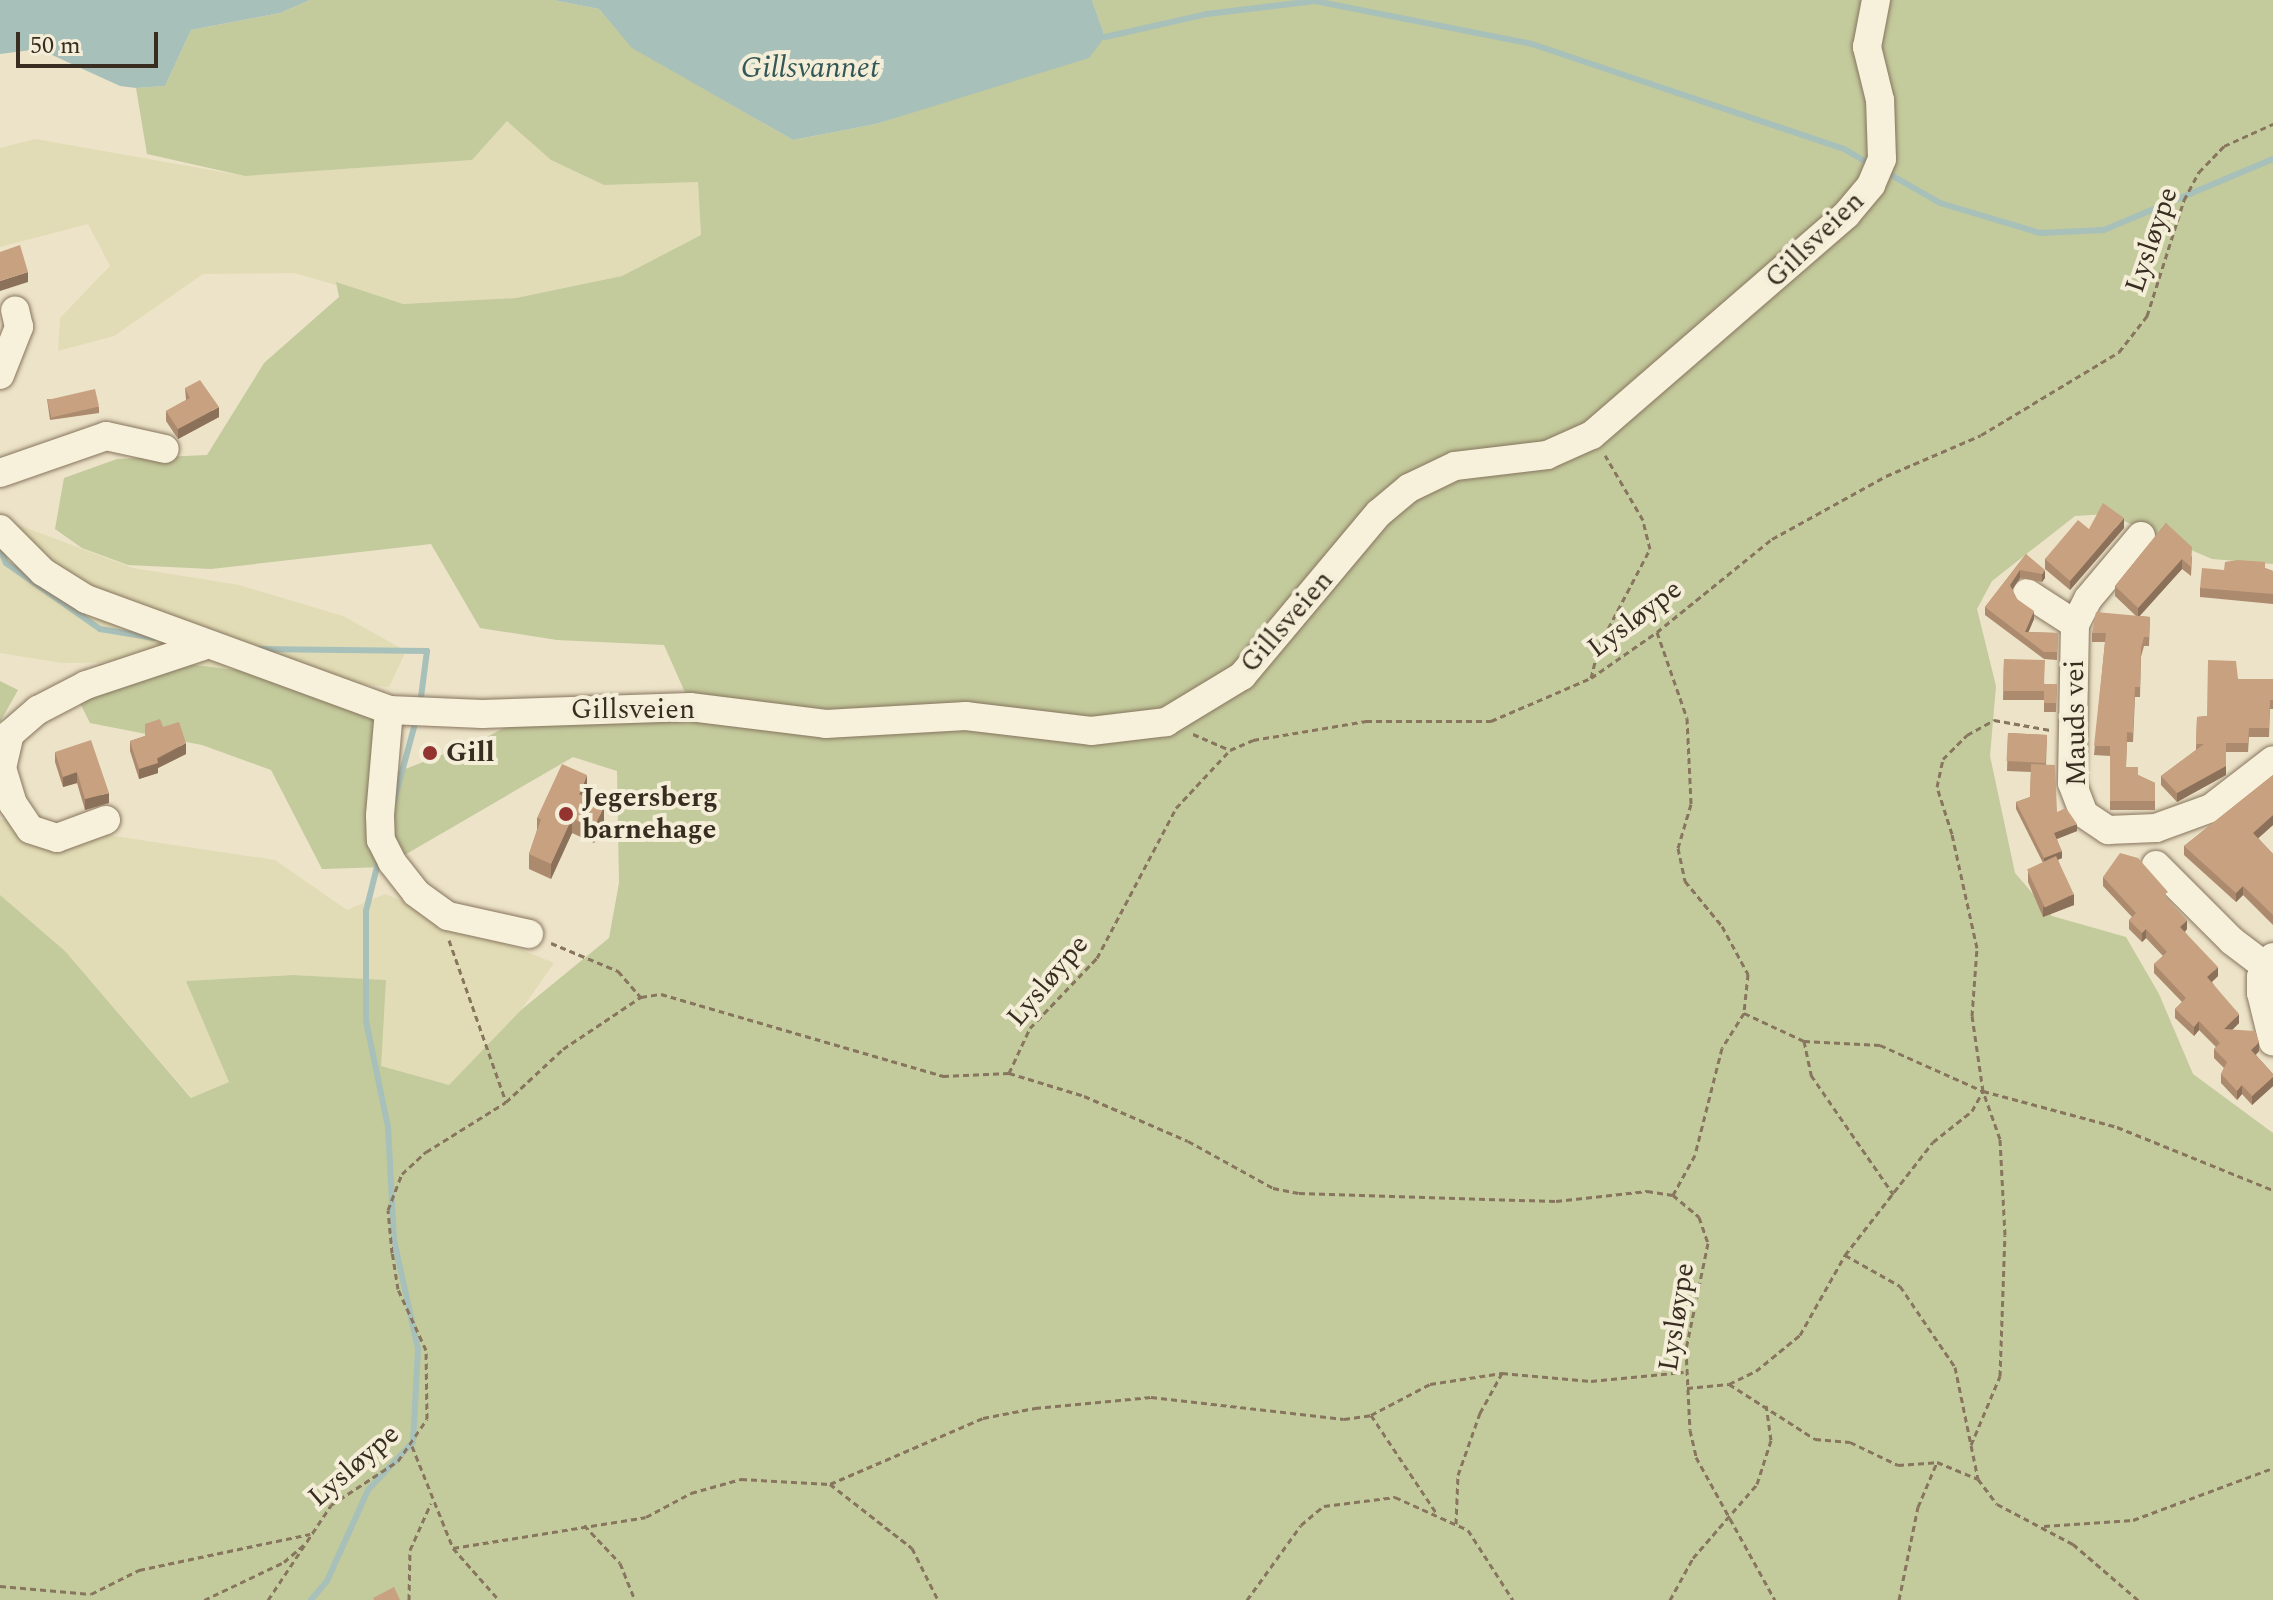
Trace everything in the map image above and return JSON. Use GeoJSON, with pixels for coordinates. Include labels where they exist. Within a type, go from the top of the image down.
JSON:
{"type":"FeatureCollection","features":[{"type":"Feature","properties":{"kind":"street","name":"Gillsveien"},"geometry":{"type":"LineString","coordinates":[[0,529],[43,572],[74,593],[203,646],[389,710],[482,714],[690,707],[826,724],[966,716],[1091,731],[1127,730],[1181,718],[1242,676],[1379,513],[1409,488],[1455,466],[1547,455],[1592,435],[1794,264],[1871,185],[1882,159],[1880,100],[1867,47],[1876,0]]}},
{"type":"Feature","properties":{"kind":"street"},"geometry":{"type":"LineString","coordinates":[[0,375],[19,327],[15,310]]}},
{"type":"Feature","properties":{"kind":"street"},"geometry":{"type":"LineString","coordinates":[[0,473],[106,436],[165,449]]}},
{"type":"Feature","properties":{"kind":"street","name":"Mauds vei"},"geometry":{"type":"LineString","coordinates":[[2141,536],[2088,599],[2075,624],[2072,783],[2084,814],[2108,830],[2156,828],[2193,816],[2226,798],[2273,760]]}},
{"type":"Feature","properties":{"kind":"street"},"geometry":{"type":"LineString","coordinates":[[2027,593],[2075,624]]}},
{"type":"Feature","properties":{"kind":"street"},"geometry":{"type":"LineString","coordinates":[[106,820],[57,838],[30,829],[13,804],[2,768],[10,734],[38,710],[86,685],[203,646]]}},
{"type":"Feature","properties":{"kind":"street"},"geometry":{"type":"LineString","coordinates":[[389,710],[381,840],[407,883],[448,916],[529,934]]}},
{"type":"Feature","properties":{"kind":"street"},"geometry":{"type":"LineString","coordinates":[[2156,865],[2232,941],[2269,962],[2263,1009],[2273,1042]]}},
{"type":"Feature","properties":{"kind":"path","name":"Lysløype"},"geometry":{"type":"LineString","coordinates":[[1009,1073],[1030,1028],[1097,958],[1176,808],[1230,750],[1281,734],[1366,721],[1491,721],[1591,678],[1657,632],[1772,539],[1886,476],[1981,435],[2119,352],[2147,316],[2184,200],[2199,172],[2224,146],[2273,124]]}},
{"type":"Feature","properties":{"kind":"path"},"geometry":{"type":"LineString","coordinates":[[1591,678],[1599,646],[1650,549],[1643,520],[1592,435]]}},
{"type":"Feature","properties":{"kind":"path"},"geometry":{"type":"LineString","coordinates":[[529,934],[618,971],[641,997],[661,994],[943,1076],[1009,1073],[1120,1109],[1262,1182],[1299,1193],[1556,1201],[1647,1191],[1673,1195],[1695,1155],[1722,1048],[1744,1013],[1748,974],[1722,926],[1685,881],[1678,848],[1691,804],[1687,718],[1657,632]]}},
{"type":"Feature","properties":{"kind":"path"},"geometry":{"type":"LineString","coordinates":[[1181,718],[1191,733],[1230,750]]}},
{"type":"Feature","properties":{"kind":"path"},"geometry":{"type":"LineString","coordinates":[[1971,1445],[2000,1376],[2000,1139],[1983,1091],[1972,1016],[1977,948],[1952,834],[1937,787],[1943,759],[1967,735],[1994,720],[2073,733]]}},
{"type":"Feature","properties":{"kind":"path"},"geometry":{"type":"LineString","coordinates":[[448,916],[449,949],[506,1102]]}},
{"type":"Feature","properties":{"kind":"path","name":"Lysløype"},"geometry":{"type":"LineString","coordinates":[[268,1600],[331,1505],[398,1461],[427,1419],[429,1363],[398,1289],[391,1197],[412,1162],[506,1102],[563,1049],[641,997]]}},
{"type":"Feature","properties":{"kind":"path"},"geometry":{"type":"LineString","coordinates":[[1744,1013],[1804,1041],[1880,1045],[1983,1091],[2117,1127],[2273,1190]]}},
{"type":"Feature","properties":{"kind":"path"},"geometry":{"type":"LineString","coordinates":[[1804,1041],[1811,1075],[1893,1194]]}},
{"type":"Feature","properties":{"kind":"path"},"geometry":{"type":"LineString","coordinates":[[1687,1388],[1729,1384],[1756,1371],[1800,1335],[1845,1255],[1933,1142],[1972,1111],[1983,1091]]}},
{"type":"Feature","properties":{"kind":"path","name":"Lysløype"},"geometry":{"type":"LineString","coordinates":[[1673,1195],[1699,1217],[1708,1243],[1685,1372],[1696,1457],[1775,1600]]}},
{"type":"Feature","properties":{"kind":"path"},"geometry":{"type":"LineString","coordinates":[[1845,1255],[1900,1286],[1955,1367],[1978,1479],[1997,1504],[2044,1526],[2138,1600]]}},
{"type":"Feature","properties":{"kind":"path"},"geometry":{"type":"LineString","coordinates":[[453,1548],[646,1517],[691,1493],[741,1479],[830,1484],[983,1418],[1035,1408],[1151,1397],[1344,1419],[1371,1415],[1430,1384],[1502,1373],[1591,1381],[1685,1372]]}},
{"type":"Feature","properties":{"kind":"path"},"geometry":{"type":"LineString","coordinates":[[1456,1524],[1458,1475],[1480,1413],[1502,1373]]}},
{"type":"Feature","properties":{"kind":"path"},"geometry":{"type":"LineString","coordinates":[[1729,1384],[1815,1439],[1850,1442],[1898,1465],[1937,1462],[1978,1479]]}},
{"type":"Feature","properties":{"kind":"path"},"geometry":{"type":"LineString","coordinates":[[1670,1600],[1693,1558],[1757,1484],[1771,1440],[1766,1405]]}},
{"type":"Feature","properties":{"kind":"path"},"geometry":{"type":"LineString","coordinates":[[1371,1415],[1437,1514]]}},
{"type":"Feature","properties":{"kind":"path"},"geometry":{"type":"LineString","coordinates":[[411,1445],[423,1466],[431,1503],[453,1548],[499,1600]]}},
{"type":"Feature","properties":{"kind":"path"},"geometry":{"type":"LineString","coordinates":[[1899,1600],[1918,1507],[1937,1462]]}},
{"type":"Feature","properties":{"kind":"path"},"geometry":{"type":"LineString","coordinates":[[2044,1526],[2133,1520],[2273,1468]]}},
{"type":"Feature","properties":{"kind":"path"},"geometry":{"type":"LineString","coordinates":[[830,1484],[912,1548],[938,1600]]}},
{"type":"Feature","properties":{"kind":"path"},"geometry":{"type":"LineString","coordinates":[[1247,1600],[1301,1525],[1324,1506],[1395,1497],[1468,1530],[1513,1600]]}},
{"type":"Feature","properties":{"kind":"path"},"geometry":{"type":"LineString","coordinates":[[409,1600],[410,1550],[431,1503]]}},
{"type":"Feature","properties":{"kind":"path"},"geometry":{"type":"LineString","coordinates":[[584,1525],[620,1563],[635,1600]]}},
{"type":"Feature","properties":{"kind":"path"},"geometry":{"type":"LineString","coordinates":[[0,1586],[61,1596],[91,1594],[139,1570],[311,1534]]}},
{"type":"Feature","properties":{"kind":"path"},"geometry":{"type":"LineString","coordinates":[[204,1600],[284,1562],[307,1543]]}},
{"type":"Feature","properties":{"kind":"shaded area"},"geometry":{"type":"Polygon","coordinates":[[[507,121],[551,160],[604,185],[698,182],[701,235],[622,276],[516,298],[403,304],[294,273],[203,274],[114,336],[58,351],[60,318],[110,266],[88,224],[0,247],[0,148],[35,139],[245,176],[472,160],[507,121]]]}},
{"type":"Feature","properties":{"kind":"shaded area"},"geometry":{"type":"Polygon","coordinates":[[[0,518],[133,568],[239,585],[343,616],[406,651],[389,687],[172,662],[62,663],[0,653],[0,518]]]}},
{"type":"Feature","properties":{"kind":"shaded area"},"geometry":{"type":"Polygon","coordinates":[[[0,819],[275,860],[347,910],[385,894],[554,963],[521,1010],[449,1085],[380,1067],[385,980],[293,975],[187,981],[229,1082],[192,1098],[65,951],[0,895],[0,819]]]}},
{"type":"Feature","properties":{"kind":"green space"},"geometry":{"type":"Polygon","coordinates":[[[310,0],[553,0],[599,9],[633,48],[793,140],[876,124],[980,90],[1105,37],[1092,0],[2273,0],[2273,564],[2212,559],[2108,514],[2075,516],[1992,581],[1977,609],[1996,686],[1990,756],[2015,873],[2052,916],[2126,937],[2159,994],[2193,1074],[2273,1133],[2273,1600],[0,1600],[0,895],[65,951],[191,1098],[229,1082],[186,981],[293,975],[386,980],[381,1066],[449,1085],[521,1010],[609,938],[619,883],[617,771],[573,757],[384,867],[322,869],[271,770],[202,745],[90,723],[73,689],[100,664],[172,662],[323,681],[375,721],[395,773],[454,750],[443,761],[529,714],[687,697],[664,645],[557,640],[480,628],[431,544],[211,569],[128,565],[82,548],[55,529],[64,478],[117,459],[207,455],[264,363],[339,297],[336,282],[403,304],[516,298],[622,276],[701,235],[698,182],[604,185],[551,160],[507,121],[472,160],[245,176],[147,154],[136,88],[165,86],[191,30],[280,13],[310,0]]]}},
{"type":"Feature","properties":{"kind":"green space"},"geometry":{"type":"Polygon","coordinates":[[[0,681],[18,690],[0,722],[0,681]]]}},
{"type":"Feature","properties":{"kind":"water"},"geometry":{"type":"Polygon","coordinates":[[[0,0],[310,0],[280,13],[191,30],[165,86],[136,88],[120,86],[39,49],[0,54],[0,0]]]}},
{"type":"Feature","properties":{"kind":"water","name":"Gillsvannet"},"geometry":{"type":"Polygon","coordinates":[[[553,0],[1092,0],[1105,37],[1089,58],[876,124],[793,140],[632,48],[599,9],[553,0]]]}},
{"type":"Feature","properties":{"kind":"building"},"geometry":{"type":"Polygon","coordinates":[[[20,245],[28,272],[0,281],[0,252],[20,245]]]}},
{"type":"Feature","properties":{"kind":"building"},"geometry":{"type":"Polygon","coordinates":[[[200,380],[219,407],[178,429],[166,411],[190,398],[185,388],[200,380]]]}},
{"type":"Feature","properties":{"kind":"building"},"geometry":{"type":"Polygon","coordinates":[[[95,389],[99,407],[51,418],[47,400],[95,389]]]}},
{"type":"Feature","properties":{"kind":"building"},"geometry":{"type":"Polygon","coordinates":[[[2103,503],[2124,518],[2070,581],[2045,559],[2078,520],[2089,529],[2103,503]]]}},
{"type":"Feature","properties":{"kind":"building"},"geometry":{"type":"Polygon","coordinates":[[[2166,523],[2192,547],[2191,567],[2182,559],[2138,608],[2115,586],[2166,523]]]}},
{"type":"Feature","properties":{"kind":"building"},"geometry":{"type":"Polygon","coordinates":[[[2026,554],[2045,570],[2042,574],[2020,570],[2010,585],[2017,599],[2034,611],[2025,632],[2058,633],[2057,652],[2044,652],[1985,607],[2026,554]]]}},
{"type":"Feature","properties":{"kind":"building"},"geometry":{"type":"Polygon","coordinates":[[[2225,562],[2265,562],[2265,568],[2273,571],[2273,594],[2200,588],[2202,568],[2224,570],[2225,562]]]}},
{"type":"Feature","properties":{"kind":"building"},"geometry":{"type":"Polygon","coordinates":[[[2096,612],[2150,617],[2149,637],[2144,637],[2141,648],[2140,687],[2135,687],[2133,733],[2127,732],[2126,767],[2138,767],[2138,775],[2155,783],[2155,801],[2110,801],[2110,746],[2094,746],[2106,633],[2092,633],[2096,612]]]}},
{"type":"Feature","properties":{"kind":"building"},"geometry":{"type":"Polygon","coordinates":[[[2004,659],[2045,660],[2044,684],[2057,684],[2056,703],[2044,703],[2044,691],[2003,691],[2004,659]]]}},
{"type":"Feature","properties":{"kind":"building"},"geometry":{"type":"Polygon","coordinates":[[[2208,660],[2236,661],[2238,679],[2273,679],[2269,728],[2249,728],[2248,743],[2226,743],[2226,766],[2177,793],[2161,776],[2204,744],[2196,744],[2197,717],[2207,716],[2208,660]]]}},
{"type":"Feature","properties":{"kind":"building"},"geometry":{"type":"Polygon","coordinates":[[[160,719],[163,727],[179,722],[186,743],[157,758],[158,763],[139,769],[130,741],[145,736],[145,724],[160,719]]]}},
{"type":"Feature","properties":{"kind":"building"},"geometry":{"type":"Polygon","coordinates":[[[2008,733],[2047,735],[2045,763],[2007,761],[2008,733]]]}},
{"type":"Feature","properties":{"kind":"building"},"geometry":{"type":"Polygon","coordinates":[[[91,740],[109,793],[85,799],[77,772],[63,777],[55,752],[91,740]]]}},
{"type":"Feature","properties":{"kind":"building"},"geometry":{"type":"Polygon","coordinates":[[[562,764],[587,775],[579,794],[604,806],[594,828],[572,818],[551,864],[529,854],[541,819],[537,818],[562,764]]]}},
{"type":"Feature","properties":{"kind":"building"},"geometry":{"type":"Polygon","coordinates":[[[2031,764],[2055,765],[2057,812],[2066,808],[2077,824],[2054,833],[2062,851],[2044,858],[2016,802],[2030,797],[2031,764]]]}},
{"type":"Feature","properties":{"kind":"building"},"geometry":{"type":"Polygon","coordinates":[[[2273,775],[2273,815],[2253,833],[2273,854],[2273,915],[2243,886],[2236,893],[2184,846],[2273,775]]]}},
{"type":"Feature","properties":{"kind":"building"},"geometry":{"type":"Polygon","coordinates":[[[2120,853],[2138,858],[2168,892],[2164,895],[2187,920],[2180,927],[2218,967],[2207,977],[2239,1014],[2224,1029],[2255,1031],[2259,1042],[2251,1050],[2273,1077],[2252,1096],[2242,1085],[2237,1091],[2221,1074],[2227,1062],[2214,1049],[2220,1043],[2199,1021],[2194,1027],[2175,1009],[2186,998],[2154,964],[2167,952],[2146,929],[2142,933],[2129,920],[2136,913],[2103,877],[2120,853]]]}},
{"type":"Feature","properties":{"kind":"building"},"geometry":{"type":"Polygon","coordinates":[[[2056,856],[2074,894],[2045,908],[2027,870],[2056,856]]]}},
{"type":"Feature","properties":{"kind":"building"},"geometry":{"type":"Polygon","coordinates":[[[394,1587],[400,1600],[374,1600],[373,1598],[394,1587]]]}},
{"type":"Feature","properties":{"kind":"waterway"},"geometry":{"type":"LineString","coordinates":[[1105,37],[1207,14],[1315,1],[1532,44],[1844,149],[1870,164]]}},
{"type":"Feature","properties":{"kind":"waterway"},"geometry":{"type":"LineString","coordinates":[[1884,171],[1940,203],[2040,233],[2104,230],[2273,159]]}},
{"type":"Feature","properties":{"kind":"waterway"},"geometry":{"type":"LineString","coordinates":[[0,549],[6,563],[100,629],[154,638]]}},
{"type":"Feature","properties":{"kind":"waterway"},"geometry":{"type":"LineString","coordinates":[[256,649],[427,651],[420,705]]}},
{"type":"Feature","properties":{"kind":"waterway"},"geometry":{"type":"LineString","coordinates":[[394,801],[416,720]]}},
{"type":"Feature","properties":{"kind":"waterway"},"geometry":{"type":"LineString","coordinates":[[311,1600],[327,1581],[368,1490],[413,1442],[418,1349],[394,1240],[388,1127],[366,1021],[366,911],[379,859]]}},
{"type":"Feature","properties":{"kind":"place","name":"Gill"},"geometry":{"type":"Point","coordinates":[430,753]}},
{"type":"Feature","properties":{"kind":"place","name":"Jegersberg barnehage"},"geometry":{"type":"Point","coordinates":[566,814]}}]}
